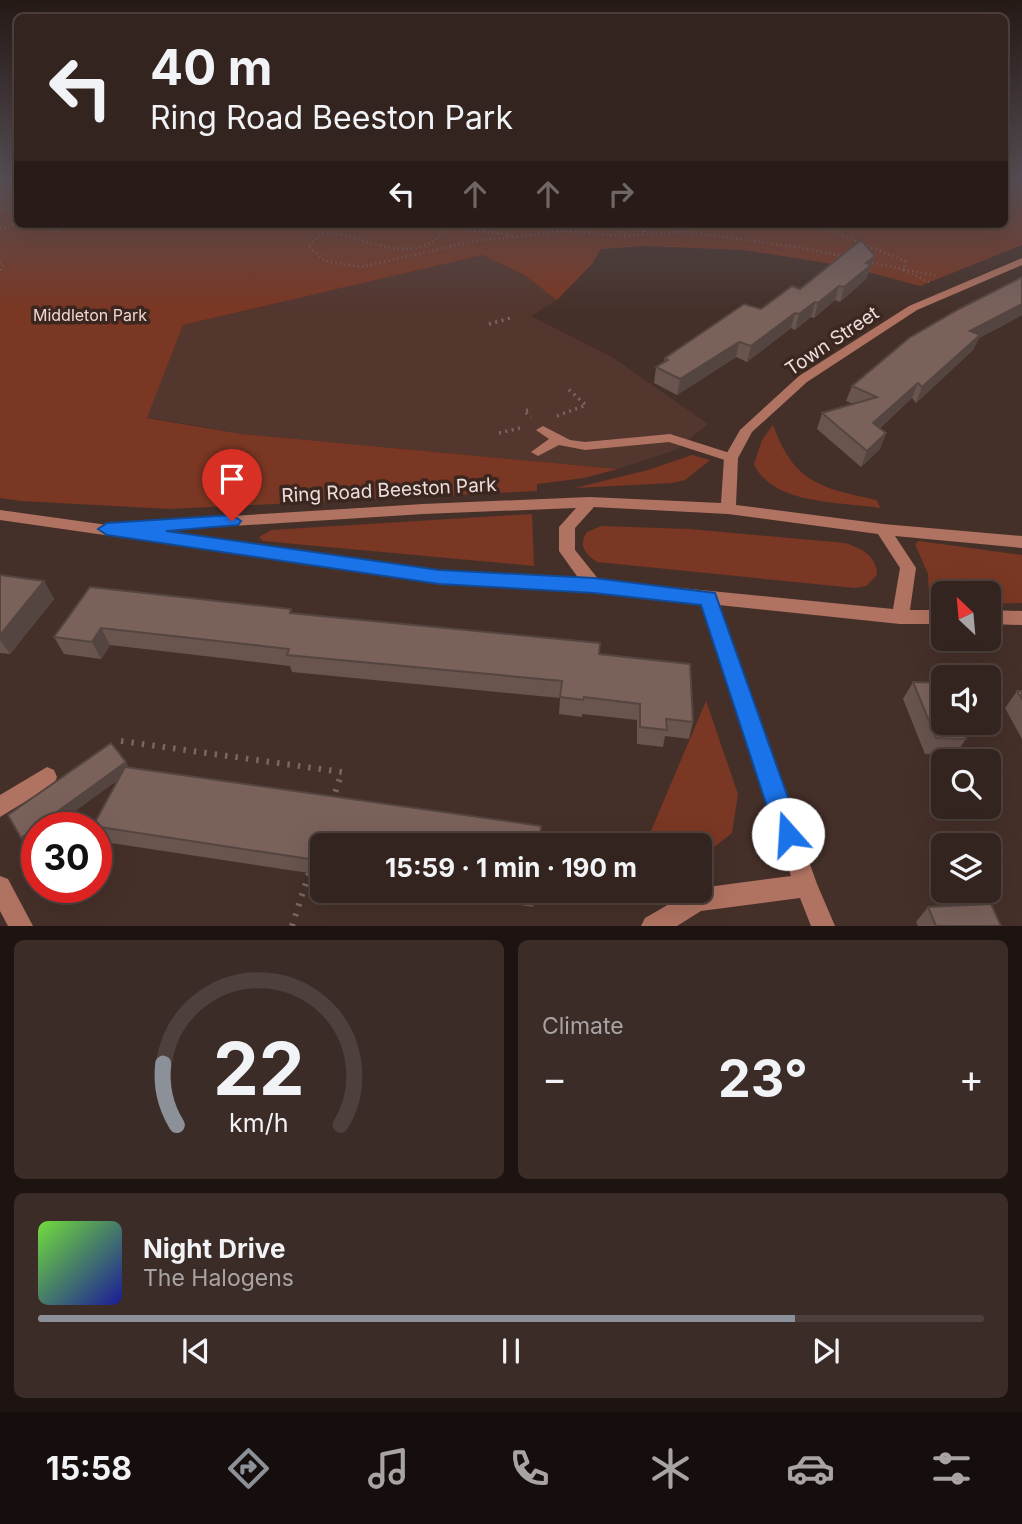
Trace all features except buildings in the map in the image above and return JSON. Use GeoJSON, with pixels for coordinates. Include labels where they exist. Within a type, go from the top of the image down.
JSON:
{"type":"FeatureCollection","features":[{"type":"Feature","properties":{"kind":"street","name":"Town Street"},"geometry":{"type":"LineString","coordinates":[[728,509],[731,458],[747,430],[803,379],[914,308],[1022,261]]}},
{"type":"Feature","properties":{"kind":"street"},"geometry":{"type":"LineString","coordinates":[[543,430],[568,444],[596,447],[670,438],[731,458]]}},
{"type":"Feature","properties":{"kind":"street"},"geometry":{"type":"LineString","coordinates":[[538,452],[559,439]]}},
{"type":"Feature","properties":{"kind":"street"},"geometry":{"type":"LineString","coordinates":[[590,502],[567,527],[567,551],[594,586]]}},
{"type":"Feature","properties":{"kind":"street","name":"Ring Road Beeston Park"},"geometry":{"type":"LineString","coordinates":[[107,529],[437,508],[590,502],[728,509],[883,529],[1022,542]]}},
{"type":"Feature","properties":{"kind":"street","name":"Ring Road Beeston Park"},"geometry":{"type":"LineString","coordinates":[[0,514],[439,577],[594,586],[900,617],[931,617]]}},
{"type":"Feature","properties":{"kind":"street"},"geometry":{"type":"LineString","coordinates":[[883,529],[908,568],[900,617]]}},
{"type":"Feature","properties":{"kind":"street"},"geometry":{"type":"LineString","coordinates":[[708,598],[806,886],[823,926]]}},
{"type":"Feature","properties":{"kind":"street"},"geometry":{"type":"LineString","coordinates":[[1001,617],[1022,618]]}},
{"type":"Feature","properties":{"kind":"street"},"geometry":{"type":"LineString","coordinates":[[0,807],[47,777]]}},
{"type":"Feature","properties":{"kind":"street"},"geometry":{"type":"LineString","coordinates":[[653,926],[698,900],[806,886]]}},
{"type":"Feature","properties":{"kind":"street"},"geometry":{"type":"LineString","coordinates":[[0,887],[21,926]]}},
{"type":"Feature","properties":{"kind":"path"},"geometry":{"type":"LineString","coordinates":[[47,228],[59,231]]}},
{"type":"Feature","properties":{"kind":"path"},"geometry":{"type":"LineString","coordinates":[[445,228],[439,241],[426,248],[394,248],[331,233],[321,234],[308,246],[325,261],[361,267],[474,241],[557,230],[620,236],[645,233]]}},
{"type":"Feature","properties":{"kind":"path"},"geometry":{"type":"LineString","coordinates":[[459,228],[491,230],[518,236]]}},
{"type":"Feature","properties":{"kind":"path"},"geometry":{"type":"LineString","coordinates":[[604,228],[614,232],[688,232],[798,247],[851,258]]}},
{"type":"Feature","properties":{"kind":"path"},"geometry":{"type":"LineString","coordinates":[[632,228],[645,233]]}},
{"type":"Feature","properties":{"kind":"path"},"geometry":{"type":"LineString","coordinates":[[645,233],[646,228]]}},
{"type":"Feature","properties":{"kind":"path"},"geometry":{"type":"LineString","coordinates":[[824,228],[905,261],[904,270]]}},
{"type":"Feature","properties":{"kind":"path"},"geometry":{"type":"LineString","coordinates":[[864,261],[941,277],[962,285]]}},
{"type":"Feature","properties":{"kind":"path"},"geometry":{"type":"LineString","coordinates":[[0,262],[3,264],[0,272]]}},
{"type":"Feature","properties":{"kind":"path"},"geometry":{"type":"LineString","coordinates":[[489,324],[511,318]]}},
{"type":"Feature","properties":{"kind":"path"},"geometry":{"type":"LineString","coordinates":[[568,389],[586,405]]}},
{"type":"Feature","properties":{"kind":"path"},"geometry":{"type":"LineString","coordinates":[[121,741],[342,772],[329,810]]}},
{"type":"Feature","properties":{"kind":"path"},"geometry":{"type":"LineString","coordinates":[[292,926],[310,871]]}},
{"type":"Feature","properties":{"kind":"shaded area"},"geometry":{"type":"Polygon","coordinates":[[[483,255],[524,275],[557,300],[531,316],[612,357],[708,424],[676,450],[618,469],[242,434],[147,417],[183,325],[483,255]]]}},
{"type":"Feature","properties":{"kind":"green space","name":"Middleton Park"},"geometry":{"type":"Polygon","coordinates":[[[0,223],[14,223],[14,228],[1008,228],[1008,223],[1022,223],[1022,245],[920,286],[845,266],[744,250],[644,246],[601,249],[592,264],[557,300],[524,275],[483,255],[183,325],[147,418],[242,434],[618,469],[584,478],[537,484],[537,491],[170,509],[0,498],[0,223]]]}},
{"type":"Feature","properties":{"kind":"green space"},"geometry":{"type":"Polygon","coordinates":[[[773,425],[790,460],[800,471],[825,486],[877,500],[880,508],[809,499],[776,487],[763,477],[754,464],[762,440],[773,425]]]}},
{"type":"Feature","properties":{"kind":"green space"},"geometry":{"type":"Polygon","coordinates":[[[692,455],[710,460],[685,480],[575,488],[648,470],[692,455]]]}},
{"type":"Feature","properties":{"kind":"green space"},"geometry":{"type":"Polygon","coordinates":[[[532,514],[534,566],[263,541],[259,537],[271,530],[532,514]]]}},
{"type":"Feature","properties":{"kind":"green space"},"geometry":{"type":"Polygon","coordinates":[[[601,526],[689,529],[845,543],[857,547],[871,558],[877,575],[866,586],[855,588],[597,562],[586,552],[583,541],[587,532],[601,526]]]}},
{"type":"Feature","properties":{"kind":"green space"},"geometry":{"type":"Polygon","coordinates":[[[919,541],[1022,555],[1022,603],[1001,604],[1001,581],[931,581],[931,598],[928,574],[915,544],[919,541]]]}},
{"type":"Feature","properties":{"kind":"green space"},"geometry":{"type":"Polygon","coordinates":[[[706,701],[738,794],[732,833],[712,848],[712,833],[650,833],[706,701]]]}},
{"type":"Feature","properties":{"kind":"route"},"geometry":{"type":"LineString","coordinates":[[232,521],[107,529],[439,577],[594,586],[708,598],[788,834]]}}]}
